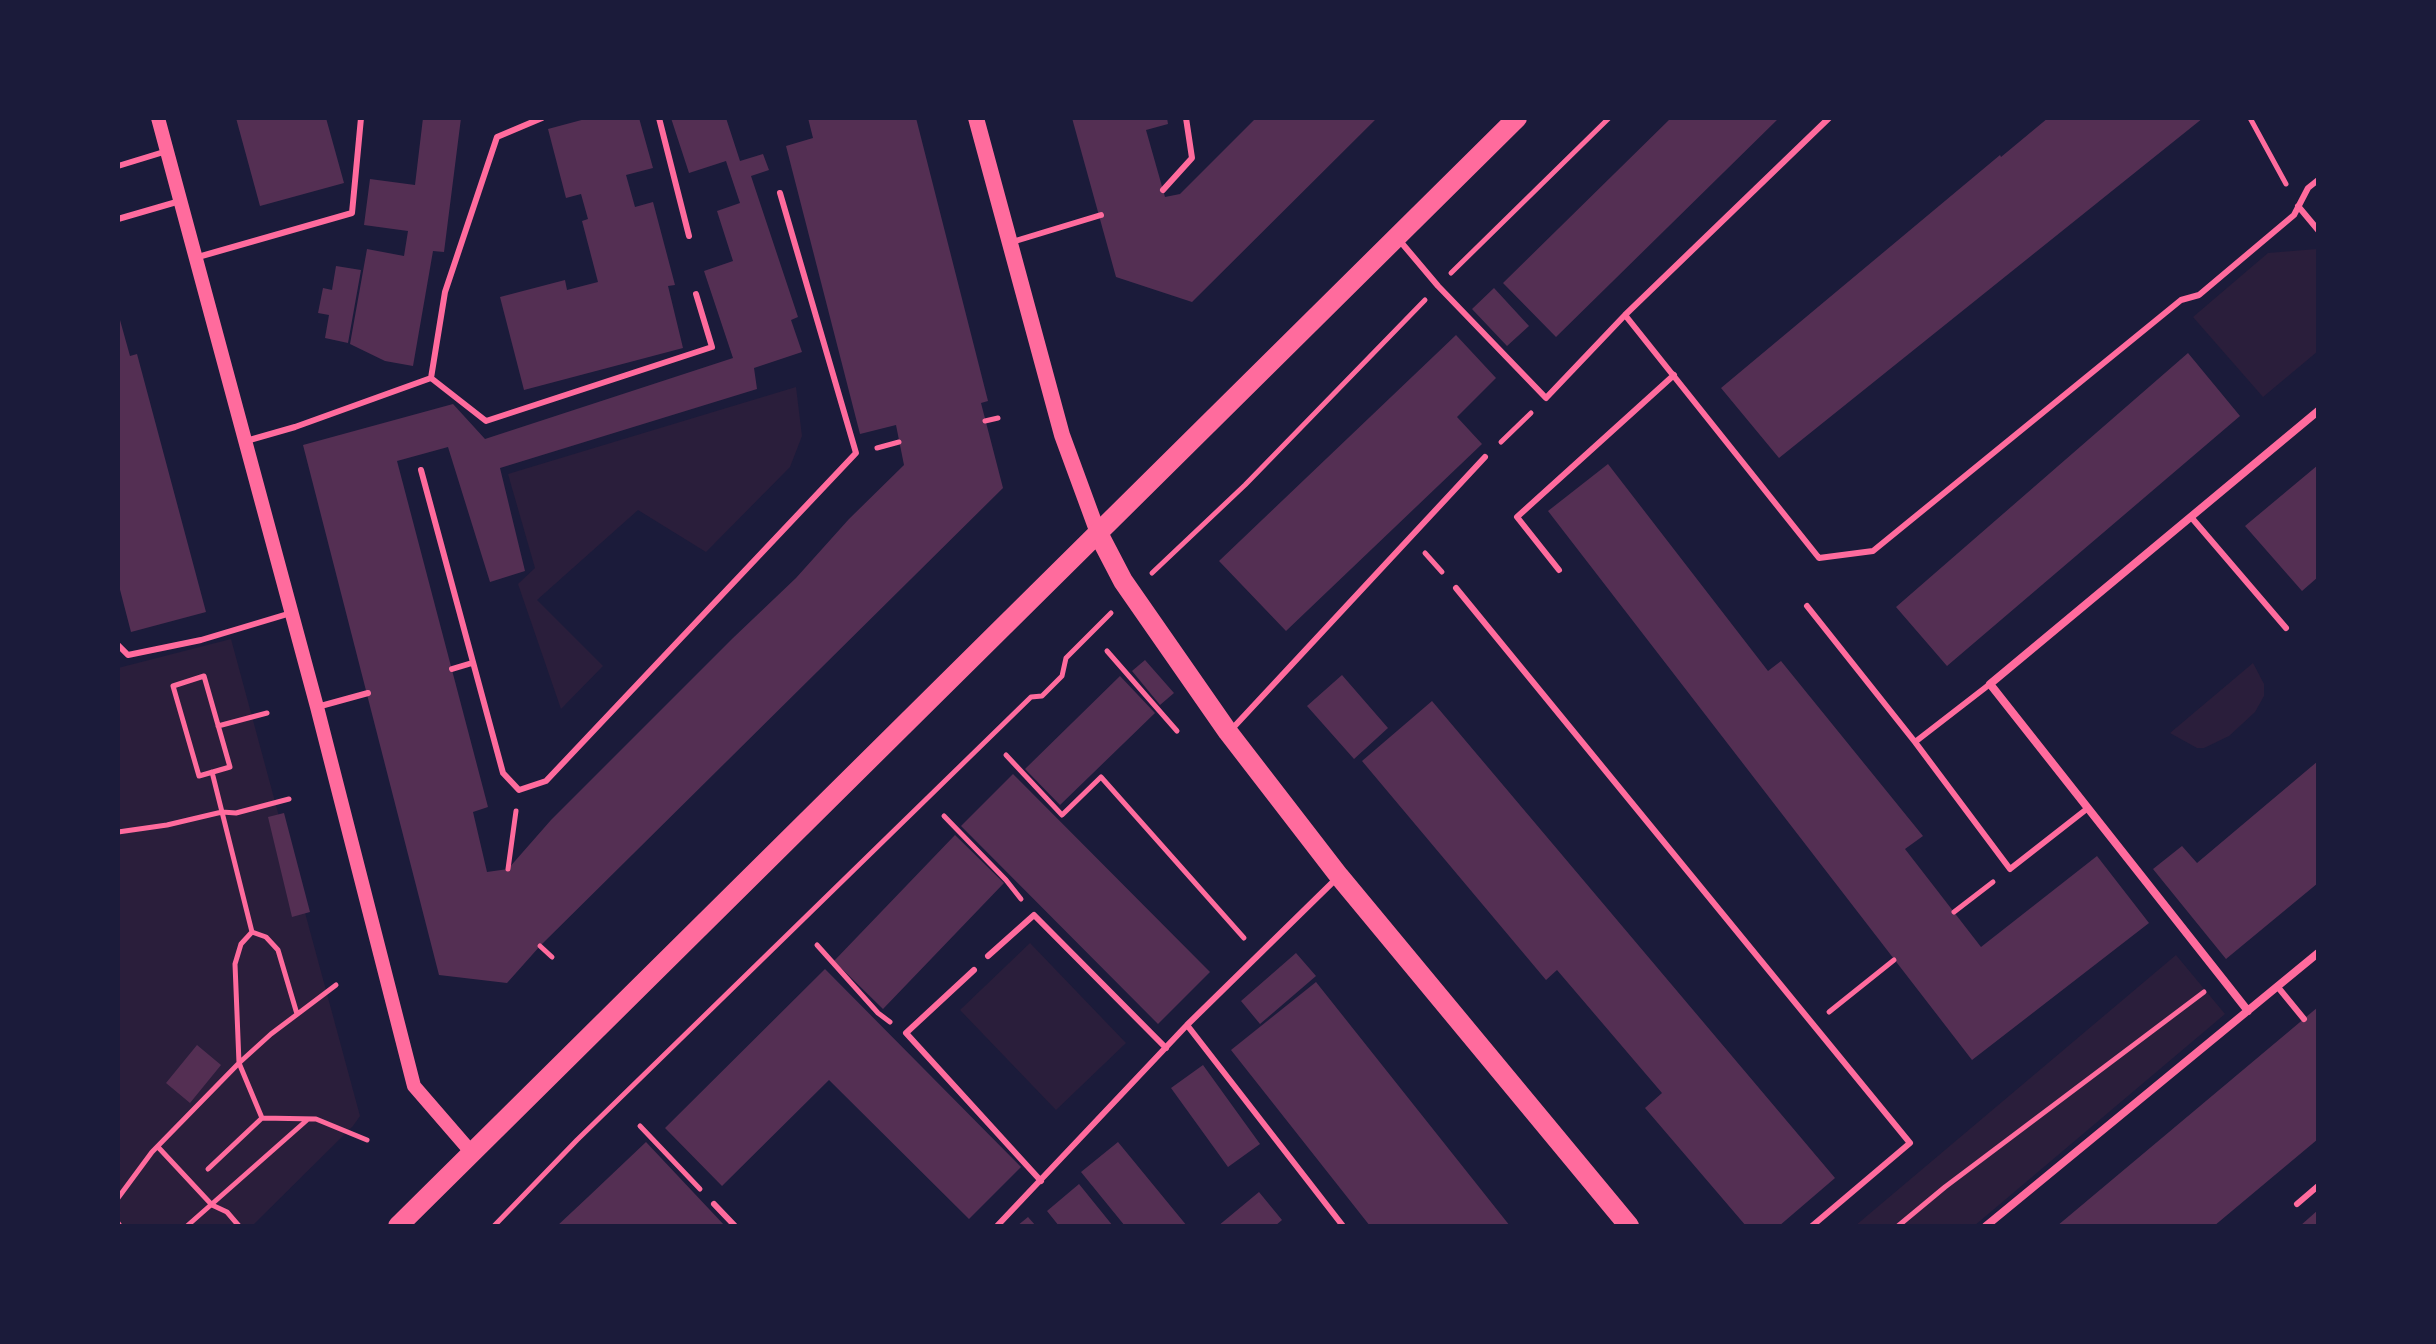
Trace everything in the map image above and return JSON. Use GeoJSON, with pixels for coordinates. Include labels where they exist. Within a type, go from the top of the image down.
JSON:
{"type":"FeatureCollection","features":[{"type":"Feature","properties":{"kind":"main road"},"geometry":{"type":"LineString","coordinates":[[976,118],[1062,435],[1098,533],[1132,592],[1228,732],[1339,876],[1629,1226]]}},
{"type":"Feature","properties":{"kind":"main road"},"geometry":{"type":"LineString","coordinates":[[398,1226],[1517,118]]}},
{"type":"Feature","properties":{"kind":"street"},"geometry":{"type":"LineString","coordinates":[[158,118],[317,707],[414,1086],[472,1153]]}},
{"type":"Feature","properties":{"kind":"street"},"geometry":{"type":"LineString","coordinates":[[2248,1011],[1990,684],[2318,411]]}},
{"type":"Feature","properties":{"kind":"street"},"geometry":{"type":"LineString","coordinates":[[1986,1226],[2318,953]]}},
{"type":"Feature","properties":{"kind":"lane"},"geometry":{"type":"LineString","coordinates":[[196,258],[352,213],[361,118]]}},
{"type":"Feature","properties":{"kind":"lane"},"geometry":{"type":"LineString","coordinates":[[431,378],[445,292],[497,137],[542,118]]}},
{"type":"Feature","properties":{"kind":"lane"},"geometry":{"type":"LineString","coordinates":[[659,118],[689,236]]}},
{"type":"Feature","properties":{"kind":"lane"},"geometry":{"type":"LineString","coordinates":[[1163,190],[1192,158],[1186,118]]}},
{"type":"Feature","properties":{"kind":"lane"},"geometry":{"type":"LineString","coordinates":[[1397,237],[1438,286],[1546,398],[1625,315],[1829,118]]}},
{"type":"Feature","properties":{"kind":"lane"},"geometry":{"type":"LineString","coordinates":[[118,166],[167,151]]}},
{"type":"Feature","properties":{"kind":"lane"},"geometry":{"type":"LineString","coordinates":[[1625,315],[1819,558],[1873,551],[2181,300],[2199,295],[2294,215],[2308,188],[2318,180]]}},
{"type":"Feature","properties":{"kind":"lane"},"geometry":{"type":"LineString","coordinates":[[421,470],[503,773],[519,790],[546,781],[856,453],[780,193]]}},
{"type":"Feature","properties":{"kind":"lane"},"geometry":{"type":"LineString","coordinates":[[118,219],[180,201]]}},
{"type":"Feature","properties":{"kind":"lane"},"geometry":{"type":"LineString","coordinates":[[2298,206],[2318,230]]}},
{"type":"Feature","properties":{"kind":"lane"},"geometry":{"type":"LineString","coordinates":[[1009,243],[1101,215]]}},
{"type":"Feature","properties":{"kind":"lane"},"geometry":{"type":"LineString","coordinates":[[431,378],[486,421],[712,347],[696,294]]}},
{"type":"Feature","properties":{"kind":"lane"},"geometry":{"type":"LineString","coordinates":[[1559,570],[1517,517],[1674,375]]}},
{"type":"Feature","properties":{"kind":"lane"},"geometry":{"type":"LineString","coordinates":[[246,441],[295,427],[431,378]]}},
{"type":"Feature","properties":{"kind":"lane"},"geometry":{"type":"LineString","coordinates":[[1228,732],[1485,457]]}},
{"type":"Feature","properties":{"kind":"lane"},"geometry":{"type":"LineString","coordinates":[[2191,517],[2286,628]]}},
{"type":"Feature","properties":{"kind":"lane"},"geometry":{"type":"LineString","coordinates":[[1456,588],[1910,1143],[1812,1226]]}},
{"type":"Feature","properties":{"kind":"lane"},"geometry":{"type":"LineString","coordinates":[[1807,606],[2010,869],[2088,808]]}},
{"type":"Feature","properties":{"kind":"lane"},"geometry":{"type":"LineString","coordinates":[[118,645],[128,655],[201,640],[291,613]]}},
{"type":"Feature","properties":{"kind":"lane"},"geometry":{"type":"LineString","coordinates":[[452,669],[472,663]]}},
{"type":"Feature","properties":{"kind":"lane"},"geometry":{"type":"LineString","coordinates":[[1915,742],[1990,684]]}},
{"type":"Feature","properties":{"kind":"lane"},"geometry":{"type":"LineString","coordinates":[[317,707],[368,693]]}},
{"type":"Feature","properties":{"kind":"lane"},"geometry":{"type":"LineString","coordinates":[[997,1226],[1187,1025],[1339,876]]}},
{"type":"Feature","properties":{"kind":"lane"},"geometry":{"type":"LineString","coordinates":[[988,956],[1034,915],[1166,1048]]}},
{"type":"Feature","properties":{"kind":"lane"},"geometry":{"type":"LineString","coordinates":[[974,970],[906,1033],[1041,1181]]}},
{"type":"Feature","properties":{"kind":"lane"},"geometry":{"type":"LineString","coordinates":[[2277,986],[2304,1019]]}},
{"type":"Feature","properties":{"kind":"lane"},"geometry":{"type":"LineString","coordinates":[[1187,1025],[1343,1226]]}},
{"type":"Feature","properties":{"kind":"lane"},"geometry":{"type":"LineString","coordinates":[[2297,1204],[2318,1186]]}},
{"type":"Feature","properties":{"kind":"lane"},"geometry":{"type":"LineString","coordinates":[[714,1204],[735,1226]]}},
{"type":"Feature","properties":{"kind":"path"},"geometry":{"type":"LineString","coordinates":[[494,1226],[577,1140],[1019,708],[1031,697],[1042,696],[1062,676],[1066,658],[1245,485],[1438,286],[1609,118]]}},
{"type":"Feature","properties":{"kind":"path"},"geometry":{"type":"LineString","coordinates":[[2250,118],[2298,206]]}},
{"type":"Feature","properties":{"kind":"path"},"geometry":{"type":"LineString","coordinates":[[1485,457],[1546,398]]}},
{"type":"Feature","properties":{"kind":"path"},"geometry":{"type":"LineString","coordinates":[[985,421],[998,418]]}},
{"type":"Feature","properties":{"kind":"path"},"geometry":{"type":"LineString","coordinates":[[1409,535],[1456,588]]}},
{"type":"Feature","properties":{"kind":"path"},"geometry":{"type":"LineString","coordinates":[[1107,651],[1177,731]]}},
{"type":"Feature","properties":{"kind":"path"},"geometry":{"type":"LineString","coordinates":[[204,676],[218,726],[230,767],[199,776],[173,686],[204,676]]}},
{"type":"Feature","properties":{"kind":"path"},"geometry":{"type":"LineString","coordinates":[[218,726],[267,713]]}},
{"type":"Feature","properties":{"kind":"path"},"geometry":{"type":"LineString","coordinates":[[1006,755],[1062,815],[1101,777],[1258,954]]}},
{"type":"Feature","properties":{"kind":"path"},"geometry":{"type":"LineString","coordinates":[[212,772],[252,932]]}},
{"type":"Feature","properties":{"kind":"path"},"geometry":{"type":"LineString","coordinates":[[508,869],[519,790]]}},
{"type":"Feature","properties":{"kind":"path"},"geometry":{"type":"LineString","coordinates":[[118,832],[222,812],[236,813],[289,799]]}},
{"type":"Feature","properties":{"kind":"path"},"geometry":{"type":"LineString","coordinates":[[944,816],[1006,880],[1034,915]]}},
{"type":"Feature","properties":{"kind":"path"},"geometry":{"type":"LineString","coordinates":[[1954,912],[2010,869]]}},
{"type":"Feature","properties":{"kind":"path"},"geometry":{"type":"LineString","coordinates":[[252,932],[266,937],[278,950],[297,1014]]}},
{"type":"Feature","properties":{"kind":"path"},"geometry":{"type":"LineString","coordinates":[[252,932],[241,944],[235,964],[239,1063],[262,1118]]}},
{"type":"Feature","properties":{"kind":"path"},"geometry":{"type":"LineString","coordinates":[[817,945],[878,1013],[906,1033]]}},
{"type":"Feature","properties":{"kind":"path"},"geometry":{"type":"LineString","coordinates":[[540,946],[552,957]]}},
{"type":"Feature","properties":{"kind":"path"},"geometry":{"type":"LineString","coordinates":[[1813,1024],[1894,960]]}},
{"type":"Feature","properties":{"kind":"path"},"geometry":{"type":"LineString","coordinates":[[1898,1226],[1945,1187],[2221,979]]}},
{"type":"Feature","properties":{"kind":"path"},"geometry":{"type":"LineString","coordinates":[[118,1198],[158,1147],[239,1063],[271,1034],[336,985]]}},
{"type":"Feature","properties":{"kind":"path"},"geometry":{"type":"LineString","coordinates":[[208,1169],[262,1118],[316,1119],[367,1140]]}},
{"type":"Feature","properties":{"kind":"path"},"geometry":{"type":"LineString","coordinates":[[187,1226],[307,1119]]}},
{"type":"Feature","properties":{"kind":"path"},"geometry":{"type":"LineString","coordinates":[[640,1126],[714,1204]]}},
{"type":"Feature","properties":{"kind":"path"},"geometry":{"type":"LineString","coordinates":[[158,1147],[212,1205],[227,1212],[239,1226]]}},
{"type":"Feature","properties":{"kind":"shaded area"},"geometry":{"type":"Polygon","coordinates":[[[2317,249],[2318,351],[2263,397],[2193,317],[2268,253],[2317,249]]]}},
{"type":"Feature","properties":{"kind":"shaded area"},"geometry":{"type":"Polygon","coordinates":[[[796,387],[802,436],[790,467],[706,552],[638,510],[537,600],[603,666],[561,709],[518,584],[535,568],[508,474],[796,387]]]}},
{"type":"Feature","properties":{"kind":"shaded area"},"geometry":{"type":"Polygon","coordinates":[[[231,639],[360,1116],[252,1226],[118,1226],[118,668],[231,639]]]}},
{"type":"Feature","properties":{"kind":"shaded area"},"geometry":{"type":"Polygon","coordinates":[[[2253,663],[2264,684],[2264,696],[2255,712],[2229,736],[2204,748],[2197,748],[2170,733],[2253,663]]]}},
{"type":"Feature","properties":{"kind":"shaded area"},"geometry":{"type":"Polygon","coordinates":[[[1030,943],[1126,1043],[1056,1110],[960,1010],[1030,943]]]}},
{"type":"Feature","properties":{"kind":"shaded area"},"geometry":{"type":"Polygon","coordinates":[[[2176,955],[2225,1014],[1974,1226],[1855,1226],[2176,955]]]}},
{"type":"Feature","properties":{"kind":"building"},"geometry":{"type":"Polygon","coordinates":[[[236,118],[326,118],[344,183],[260,206],[236,118]]]}},
{"type":"Feature","properties":{"kind":"building"},"geometry":{"type":"Polygon","coordinates":[[[423,118],[461,118],[444,252],[433,251],[413,366],[385,361],[350,344],[367,249],[404,256],[408,231],[364,225],[370,179],[415,185],[423,118]]]}},
{"type":"Feature","properties":{"kind":"building"},"geometry":{"type":"Polygon","coordinates":[[[589,118],[639,118],[653,168],[626,175],[635,207],[653,202],[675,285],[668,286],[683,348],[524,390],[500,297],[565,280],[567,290],[598,282],[582,221],[588,219],[581,194],[566,198],[548,129],[589,118]]]}},
{"type":"Feature","properties":{"kind":"building"},"geometry":{"type":"Polygon","coordinates":[[[671,118],[726,118],[740,161],[763,154],[769,170],[751,176],[798,317],[791,320],[802,352],[754,368],[757,389],[500,468],[525,571],[490,582],[448,447],[397,461],[488,807],[473,812],[487,872],[508,869],[551,820],[796,578],[849,519],[904,465],[896,425],[860,434],[786,146],[813,138],[808,118],[916,118],[988,401],[981,403],[1003,488],[540,946],[507,983],[439,975],[303,445],[453,404],[485,439],[733,358],[704,271],[733,261],[717,211],[740,203],[726,161],[689,173],[671,118]]]}},
{"type":"Feature","properties":{"kind":"building"},"geometry":{"type":"Polygon","coordinates":[[[1072,118],[1167,118],[1168,124],[1146,130],[1165,197],[1180,194],[1256,118],[1377,118],[1192,302],[1116,277],[1072,118]]]}},
{"type":"Feature","properties":{"kind":"building"},"geometry":{"type":"Polygon","coordinates":[[[1671,118],[1779,118],[1556,337],[1503,283],[1671,118]]]}},
{"type":"Feature","properties":{"kind":"building"},"geometry":{"type":"Polygon","coordinates":[[[2048,118],[2203,118],[1779,458],[1721,388],[2048,118]]]}},
{"type":"Feature","properties":{"kind":"building"},"geometry":{"type":"Polygon","coordinates":[[[336,266],[361,270],[348,343],[325,338],[329,315],[318,313],[323,288],[332,290],[336,266]]]}},
{"type":"Feature","properties":{"kind":"building"},"geometry":{"type":"Polygon","coordinates":[[[1494,288],[1529,326],[1507,346],[1472,309],[1494,288]]]}},
{"type":"Feature","properties":{"kind":"building"},"geometry":{"type":"Polygon","coordinates":[[[118,320],[130,356],[137,354],[206,612],[131,632],[118,582],[118,320]]]}},
{"type":"Feature","properties":{"kind":"building"},"geometry":{"type":"Polygon","coordinates":[[[1456,335],[1496,378],[1457,417],[1482,444],[1286,631],[1219,561],[1456,335]]]}},
{"type":"Feature","properties":{"kind":"building"},"geometry":{"type":"Polygon","coordinates":[[[2188,353],[2240,416],[1947,666],[1896,607],[2188,353]]]}},
{"type":"Feature","properties":{"kind":"building"},"geometry":{"type":"Polygon","coordinates":[[[1608,464],[1768,671],[1781,661],[1923,836],[1905,849],[1981,947],[2097,856],[2149,923],[1972,1060],[1548,511],[1608,464]]]}},
{"type":"Feature","properties":{"kind":"building"},"geometry":{"type":"Polygon","coordinates":[[[2318,465],[2318,577],[2302,591],[2245,526],[2318,465]]]}},
{"type":"Feature","properties":{"kind":"building"},"geometry":{"type":"Polygon","coordinates":[[[1145,660],[1174,693],[1160,705],[1132,671],[1145,660]]]}},
{"type":"Feature","properties":{"kind":"building"},"geometry":{"type":"Polygon","coordinates":[[[1342,675],[1388,728],[1354,759],[1307,706],[1342,675]]]}},
{"type":"Feature","properties":{"kind":"building"},"geometry":{"type":"Polygon","coordinates":[[[1120,676],[1155,713],[1060,805],[1025,769],[1120,676]]]}},
{"type":"Feature","properties":{"kind":"building"},"geometry":{"type":"Polygon","coordinates":[[[1432,701],[1835,1178],[1779,1226],[1746,1226],[1645,1108],[1662,1093],[1557,970],[1546,980],[1362,761],[1432,701]]]}},
{"type":"Feature","properties":{"kind":"building"},"geometry":{"type":"Polygon","coordinates":[[[2318,761],[2318,883],[2226,959],[2153,869],[2182,846],[2197,863],[2318,761]]]}},
{"type":"Feature","properties":{"kind":"building"},"geometry":{"type":"Polygon","coordinates":[[[1013,774],[1210,972],[1158,1024],[961,826],[1013,774]]]}},
{"type":"Feature","properties":{"kind":"building"},"geometry":{"type":"Polygon","coordinates":[[[284,813],[310,912],[292,917],[268,817],[284,813]]]}},
{"type":"Feature","properties":{"kind":"building"},"geometry":{"type":"Polygon","coordinates":[[[955,835],[1004,883],[883,1009],[834,961],[955,835]]]}},
{"type":"Feature","properties":{"kind":"building"},"geometry":{"type":"Polygon","coordinates":[[[1296,953],[1316,976],[1260,1024],[1241,1001],[1296,953]]]}},
{"type":"Feature","properties":{"kind":"building"},"geometry":{"type":"Polygon","coordinates":[[[825,969],[1021,1167],[969,1219],[829,1080],[722,1186],[665,1128],[825,969]]]}},
{"type":"Feature","properties":{"kind":"building"},"geometry":{"type":"Polygon","coordinates":[[[1316,982],[1510,1226],[1370,1226],[1231,1050],[1316,982]]]}},
{"type":"Feature","properties":{"kind":"building"},"geometry":{"type":"Polygon","coordinates":[[[2318,1007],[2318,1139],[2214,1226],[2057,1226],[2318,1007]]]}},
{"type":"Feature","properties":{"kind":"building"},"geometry":{"type":"Polygon","coordinates":[[[197,1045],[221,1065],[190,1103],[166,1083],[197,1045]]]}},
{"type":"Feature","properties":{"kind":"building"},"geometry":{"type":"Polygon","coordinates":[[[1203,1065],[1260,1144],[1228,1167],[1171,1088],[1203,1065]]]}},
{"type":"Feature","properties":{"kind":"building"},"geometry":{"type":"Polygon","coordinates":[[[646,1142],[725,1226],[557,1226],[588,1197],[646,1142]]]}},
{"type":"Feature","properties":{"kind":"building"},"geometry":{"type":"Polygon","coordinates":[[[1118,1142],[1187,1226],[1125,1226],[1081,1172],[1118,1142]]]}},
{"type":"Feature","properties":{"kind":"building"},"geometry":{"type":"Polygon","coordinates":[[[1079,1184],[1113,1226],[1059,1226],[1047,1211],[1079,1184]]]}},
{"type":"Feature","properties":{"kind":"building"},"geometry":{"type":"Polygon","coordinates":[[[1259,1192],[1282,1220],[1275,1226],[1218,1226],[1259,1192]]]}},
{"type":"Feature","properties":{"kind":"building"},"geometry":{"type":"Polygon","coordinates":[[[2318,1210],[2318,1226],[2300,1226],[2318,1210]]]}},
{"type":"Feature","properties":{"kind":"building"},"geometry":{"type":"Polygon","coordinates":[[[1028,1217],[1036,1226],[1017,1226],[1028,1217]]]}}]}
